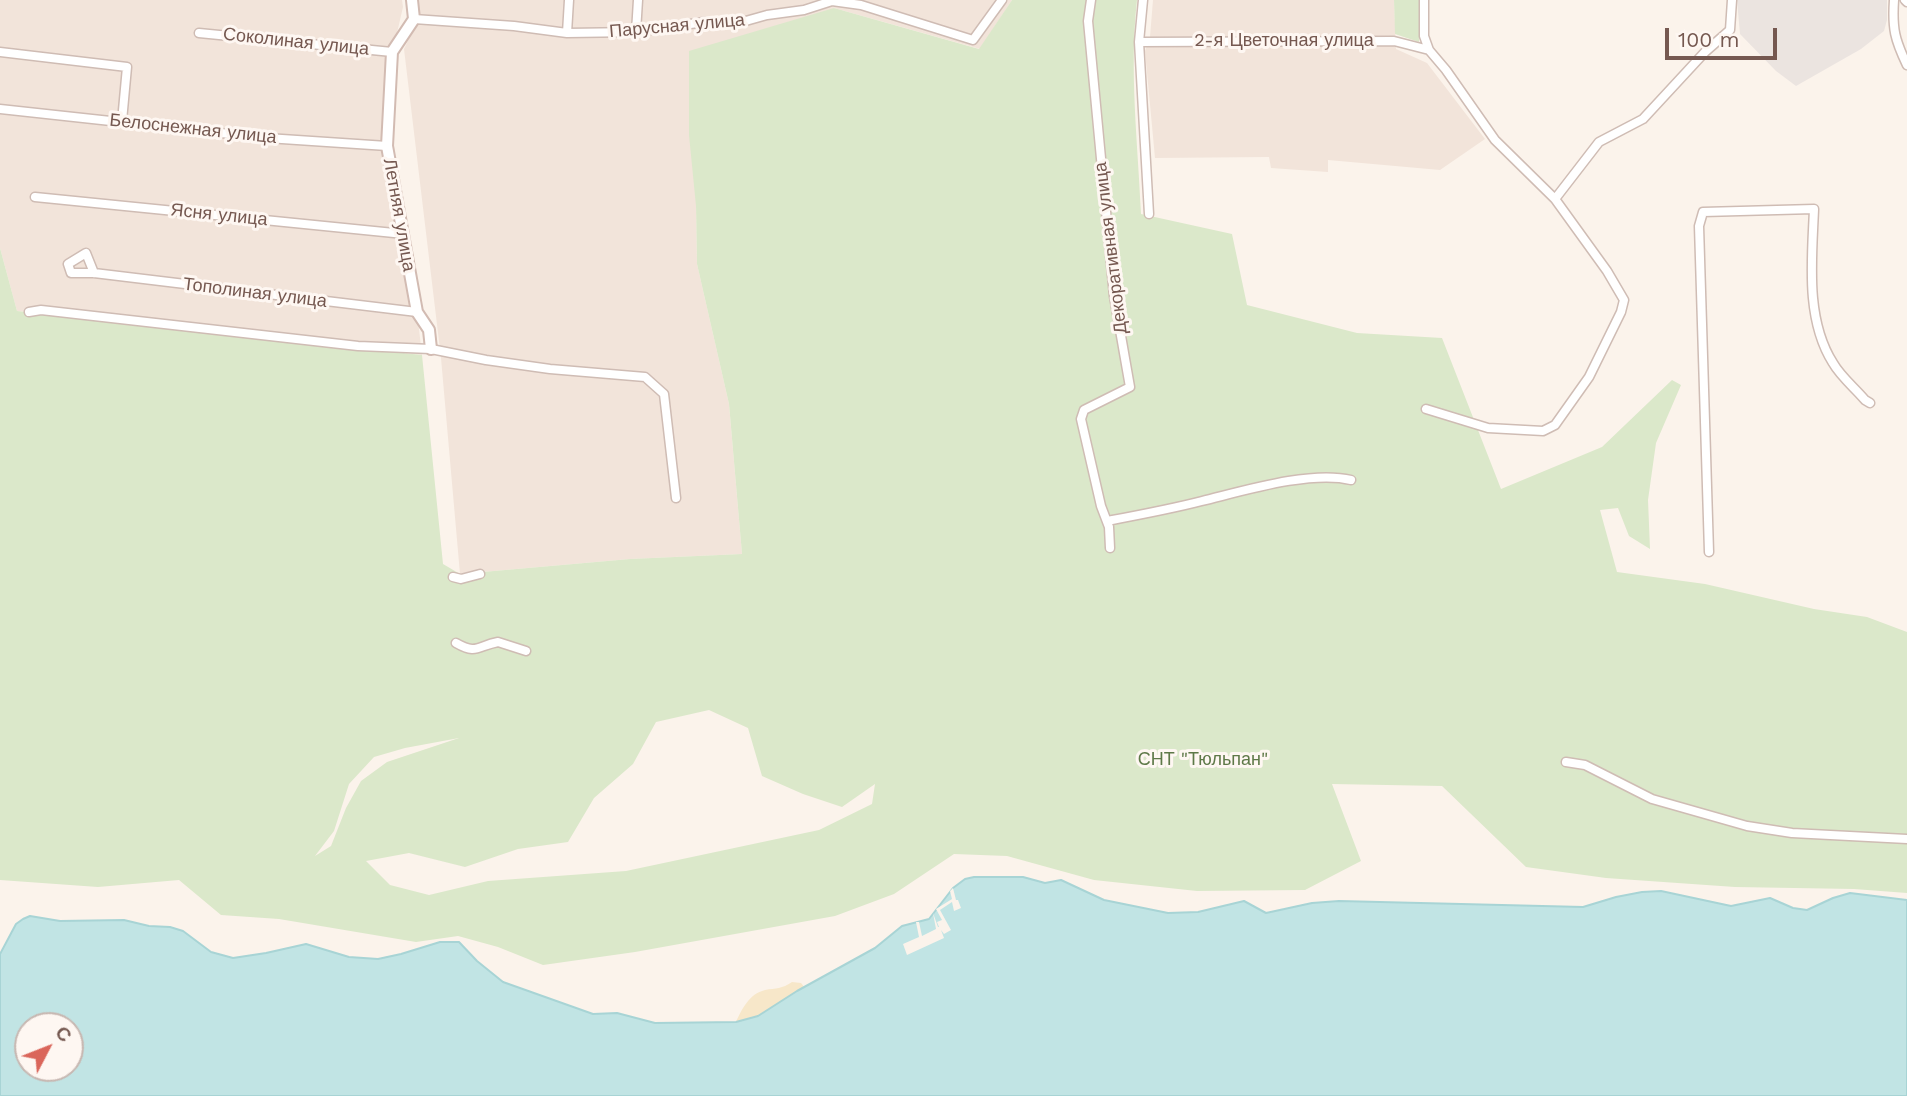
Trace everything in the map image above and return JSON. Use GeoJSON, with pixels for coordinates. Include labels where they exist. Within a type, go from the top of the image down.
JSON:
{"type":"FeatureCollection","features":[{"type":"Feature","properties":{"kind":"street"},"geometry":{"type":"LineString","coordinates":[[392,52],[414,19],[412,0]]}},
{"type":"Feature","properties":{"kind":"street"},"geometry":{"type":"LineString","coordinates":[[567,33],[569,0]]}},
{"type":"Feature","properties":{"kind":"street"},"geometry":{"type":"LineString","coordinates":[[636,32],[638,0]]}},
{"type":"Feature","properties":{"kind":"street","name":"Парусная улица"},"geometry":{"type":"LineString","coordinates":[[414,19],[514,26],[567,33],[636,32],[704,22],[735,24],[767,15],[804,10],[832,1],[861,5],[973,40],[1002,0]]}},
{"type":"Feature","properties":{"kind":"street","name":"Декоративная улица"},"geometry":{"type":"LineString","coordinates":[[1091,0],[1088,21],[1114,296],[1130,387],[1084,410],[1081,419],[1101,506],[1107,521],[1110,548]]}},
{"type":"Feature","properties":{"kind":"street"},"geometry":{"type":"LineString","coordinates":[[1143,0],[1139,42],[1149,214]]}},
{"type":"Feature","properties":{"kind":"street"},"geometry":{"type":"LineString","coordinates":[[1424,0],[1424,36],[1429,50],[1495,140],[1555,199],[1624,300],[1590,377],[1555,425],[1543,431],[1488,428],[1426,409]]}},
{"type":"Feature","properties":{"kind":"street"},"geometry":{"type":"LineString","coordinates":[[1555,199],[1599,142],[1643,119],[1704,52],[1730,30],[1732,0]]}},
{"type":"Feature","properties":{"kind":"street"},"geometry":{"type":"LineString","coordinates":[[1894,0],[1894,36],[1907,65]]}},
{"type":"Feature","properties":{"kind":"street","name":"Соколиная улица"},"geometry":{"type":"LineString","coordinates":[[199,33],[392,52]]}},
{"type":"Feature","properties":{"kind":"street","name":"2-я Цветочная улица"},"geometry":{"type":"LineString","coordinates":[[1139,42],[1394,41],[1429,50]]}},
{"type":"Feature","properties":{"kind":"street"},"geometry":{"type":"LineString","coordinates":[[0,52],[127,67],[122,121]]}},
{"type":"Feature","properties":{"kind":"street","name":"Летняя улица"},"geometry":{"type":"LineString","coordinates":[[392,52],[387,146],[416,312],[429,330],[430,349]]}},
{"type":"Feature","properties":{"kind":"street","name":"Белоснежная улица"},"geometry":{"type":"LineString","coordinates":[[0,109],[267,138],[387,146]]}},
{"type":"Feature","properties":{"kind":"street","name":"Ясня улица"},"geometry":{"type":"LineString","coordinates":[[35,197],[404,234]]}},
{"type":"Feature","properties":{"kind":"street"},"geometry":{"type":"LineString","coordinates":[[1709,552],[1699,226],[1703,212],[1814,209],[1811,279],[1819,330],[1833,363],[1870,402]]}},
{"type":"Feature","properties":{"kind":"street","name":"Тополиная улица"},"geometry":{"type":"LineString","coordinates":[[94,274],[416,312]]}},
{"type":"Feature","properties":{"kind":"street"},"geometry":{"type":"LineString","coordinates":[[29,312],[54,311],[358,346],[430,349],[550,369],[645,377],[664,394],[676,498]]}},
{"type":"Feature","properties":{"kind":"street"},"geometry":{"type":"LineString","coordinates":[[1107,521],[1150,514],[1284,482],[1338,476],[1352,480]]}},
{"type":"Feature","properties":{"kind":"street"},"geometry":{"type":"LineString","coordinates":[[453,577],[461,579],[480,574]]}},
{"type":"Feature","properties":{"kind":"street"},"geometry":{"type":"LineString","coordinates":[[456,643],[468,650],[476,650],[498,642],[526,651]]}},
{"type":"Feature","properties":{"kind":"street"},"geometry":{"type":"LineString","coordinates":[[1566,762],[1585,765],[1652,799],[1747,826],[1844,837],[1907,839]]}},
{"type":"Feature","properties":{"kind":"shaded area"},"geometry":{"type":"Polygon","coordinates":[[[0,0],[402,0],[397,33],[386,57],[382,150],[397,230],[417,312],[422,355],[17,311],[0,248],[0,0]]]}},
{"type":"Feature","properties":{"kind":"shaded area"},"geometry":{"type":"Polygon","coordinates":[[[416,0],[1012,0],[980,49],[834,8],[696,206],[697,264],[729,404],[742,554],[630,559],[460,574],[441,358],[404,49],[417,22],[416,0]]]}},
{"type":"Feature","properties":{"kind":"shaded area"},"geometry":{"type":"Polygon","coordinates":[[[1153,0],[1394,0],[1396,49],[1427,63],[1485,139],[1440,170],[1328,160],[1328,172],[1271,168],[1269,157],[1155,158],[1145,51],[1150,37],[1153,0]]]}},
{"type":"Feature","properties":{"kind":"shaded area"},"geometry":{"type":"Polygon","coordinates":[[[1737,0],[1887,0],[1887,20],[1884,31],[1861,49],[1796,86],[1776,71],[1740,34],[1737,0]]]}},
{"type":"Feature","properties":{"kind":"green space","name":"СНТ \"Тюльпан\""},"geometry":{"type":"Polygon","coordinates":[[[1012,0],[1137,0],[1134,80],[1141,214],[1232,234],[1247,305],[1357,333],[1442,338],[1501,489],[1602,447],[1672,380],[1681,385],[1656,443],[1648,500],[1650,549],[1629,536],[1618,508],[1600,510],[1617,572],[1705,584],[1814,609],[1867,617],[1907,632],[1907,893],[1854,889],[1735,887],[1606,878],[1526,867],[1442,786],[1332,784],[1361,861],[1305,890],[1197,891],[1094,880],[1007,856],[954,854],[894,894],[835,916],[635,952],[543,965],[498,947],[458,936],[416,942],[279,919],[221,915],[179,880],[98,887],[0,880],[0,248],[17,311],[422,355],[443,564],[460,574],[630,559],[742,554],[729,404],[697,264],[696,206],[689,135],[689,51],[834,8],[979,49],[1012,0]],[[709,710],[656,722],[633,764],[594,798],[568,842],[518,849],[465,867],[409,853],[366,861],[390,885],[429,895],[488,881],[626,871],[819,830],[872,804],[875,784],[842,807],[762,776],[748,728],[709,710]],[[459,738],[374,757],[349,784],[334,831],[315,856],[331,846],[346,808],[361,781],[387,762],[459,738]]]}},
{"type":"Feature","properties":{"kind":"green space"},"geometry":{"type":"Polygon","coordinates":[[[1394,0],[1419,0],[1419,42],[1395,34],[1394,0]]]}},
{"type":"Feature","properties":{"kind":"sand"},"geometry":{"type":"Polygon","coordinates":[[[792,982],[801,983],[805,988],[758,1016],[736,1022],[750,998],[759,992],[792,982]]]}},
{"type":"Feature","properties":{"kind":"water"},"geometry":{"type":"Polygon","coordinates":[[[974,877],[1023,877],[1045,883],[1061,880],[1104,900],[1168,913],[1198,912],[1244,901],[1266,913],[1312,903],[1339,901],[1583,907],[1616,897],[1661,891],[1731,906],[1770,898],[1793,908],[1807,910],[1850,893],[1907,900],[1907,1096],[0,1096],[0,954],[16,924],[30,916],[60,921],[124,920],[149,926],[170,927],[183,931],[211,952],[233,958],[306,944],[349,957],[378,959],[440,942],[459,942],[503,982],[593,1014],[617,1013],[655,1023],[736,1022],[758,1016],[875,948],[902,926],[929,919],[953,888],[965,879],[974,877]]]}},
{"type":"Feature","properties":{"kind":"pier"},"geometry":{"type":"Polygon","coordinates":[[[953,888],[961,908],[954,911],[952,902],[940,910],[951,930],[944,934],[941,930],[944,938],[907,955],[903,944],[919,937],[916,922],[919,922],[922,936],[936,929],[933,913],[939,927],[937,922],[942,920],[936,909],[952,899],[950,891],[953,888]]]}}]}
